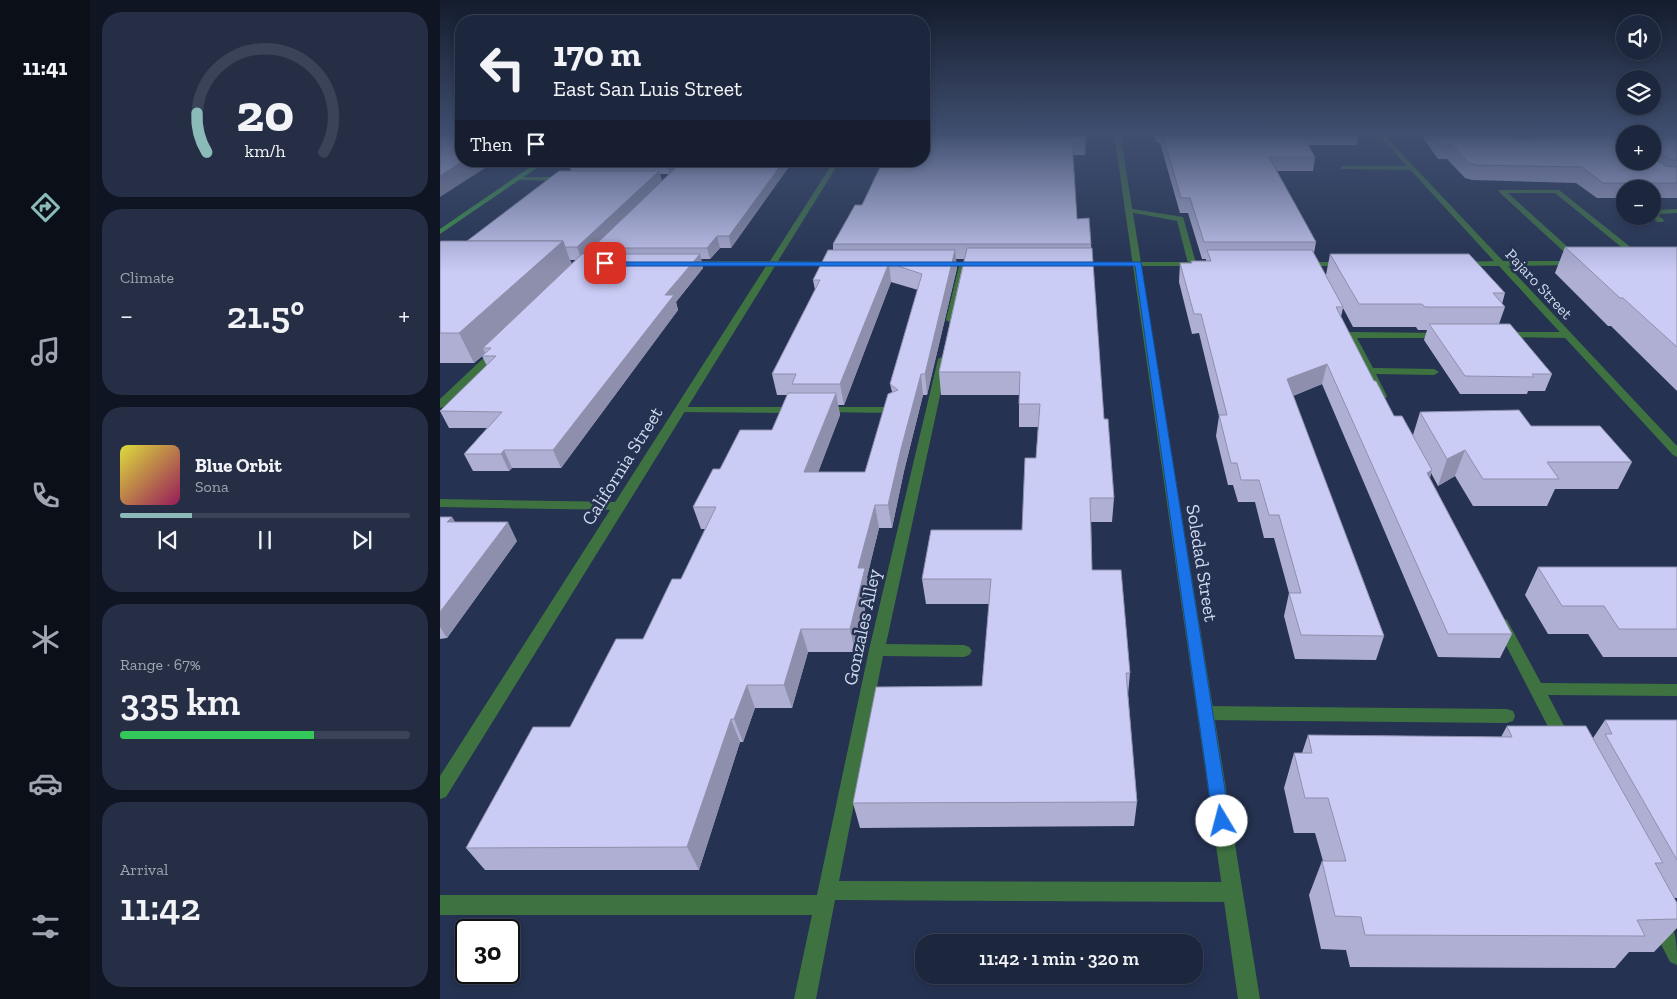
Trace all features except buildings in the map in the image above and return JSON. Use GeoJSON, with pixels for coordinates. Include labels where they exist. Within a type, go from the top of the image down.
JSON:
{"type":"FeatureCollection","features":[{"type":"Feature","properties":{"kind":"main road"},"geometry":{"type":"LineString","coordinates":[[440,232],[516,180]]}},
{"type":"Feature","properties":{"kind":"street","name":"California Street"},"geometry":{"type":"LineString","coordinates":[[440,791],[826,180]]}},
{"type":"Feature","properties":{"kind":"street","name":"Soledad Street"},"geometry":{"type":"LineString","coordinates":[[1124,180],[1249,999]]}},
{"type":"Feature","properties":{"kind":"street","name":"Pajaro Street"},"geometry":{"type":"LineString","coordinates":[[1423,180],[1499,264],[1677,453]]}},
{"type":"Feature","properties":{"kind":"street"},"geometry":{"type":"LineString","coordinates":[[1450,264],[1582,263],[1501,191],[1557,191],[1647,263],[1628,263]]}},
{"type":"Feature","properties":{"kind":"street"},"geometry":{"type":"LineString","coordinates":[[1129,210],[1180,219],[1192,264]]}},
{"type":"Feature","properties":{"kind":"street"},"geometry":{"type":"LineString","coordinates":[[1661,212],[1677,211]]}},
{"type":"Feature","properties":{"kind":"street"},"geometry":{"type":"LineString","coordinates":[[674,264],[845,264]]}},
{"type":"Feature","properties":{"kind":"street"},"geometry":{"type":"LineString","coordinates":[[933,264],[992,264]]}},
{"type":"Feature","properties":{"kind":"street","name":"Gonzales Alley"},"geometry":{"type":"LineString","coordinates":[[805,999],[877,650],[963,264]]}},
{"type":"Feature","properties":{"kind":"street"},"geometry":{"type":"LineString","coordinates":[[1070,264],[1211,264]]}},
{"type":"Feature","properties":{"kind":"street"},"geometry":{"type":"LineString","coordinates":[[1294,264],[1355,264]]}},
{"type":"Feature","properties":{"kind":"street"},"geometry":{"type":"LineString","coordinates":[[1313,264],[1321,280]]}},
{"type":"Feature","properties":{"kind":"street"},"geometry":{"type":"LineString","coordinates":[[1342,319],[1388,407]]}},
{"type":"Feature","properties":{"kind":"street"},"geometry":{"type":"LineString","coordinates":[[1350,335],[1449,335]]}},
{"type":"Feature","properties":{"kind":"street"},"geometry":{"type":"LineString","coordinates":[[1498,335],[1566,335]]}},
{"type":"Feature","properties":{"kind":"street"},"geometry":{"type":"LineString","coordinates":[[440,405],[505,342]]}},
{"type":"Feature","properties":{"kind":"street"},"geometry":{"type":"LineString","coordinates":[[1369,371],[1434,372]]}},
{"type":"Feature","properties":{"kind":"street"},"geometry":{"type":"LineString","coordinates":[[680,410],[894,410]]}},
{"type":"Feature","properties":{"kind":"street"},"geometry":{"type":"LineString","coordinates":[[440,503],[619,506]]}},
{"type":"Feature","properties":{"kind":"street"},"geometry":{"type":"LineString","coordinates":[[1495,610],[1568,750]]}},
{"type":"Feature","properties":{"kind":"street"},"geometry":{"type":"LineString","coordinates":[[877,650],[964,650]]}},
{"type":"Feature","properties":{"kind":"street"},"geometry":{"type":"LineString","coordinates":[[1537,689],[1677,690]]}},
{"type":"Feature","properties":{"kind":"street"},"geometry":{"type":"LineString","coordinates":[[1205,713],[1507,716]]}},
{"type":"Feature","properties":{"kind":"street"},"geometry":{"type":"LineString","coordinates":[[440,905],[1232,892]]}},
{"type":"Feature","properties":{"kind":"street"},"geometry":{"type":"LineString","coordinates":[[1677,913],[1655,913],[1677,955]]}},
{"type":"Feature","properties":{"kind":"route"},"geometry":{"type":"LineString","coordinates":[[605,263],[1138,264],[1222,821]]}}]}
